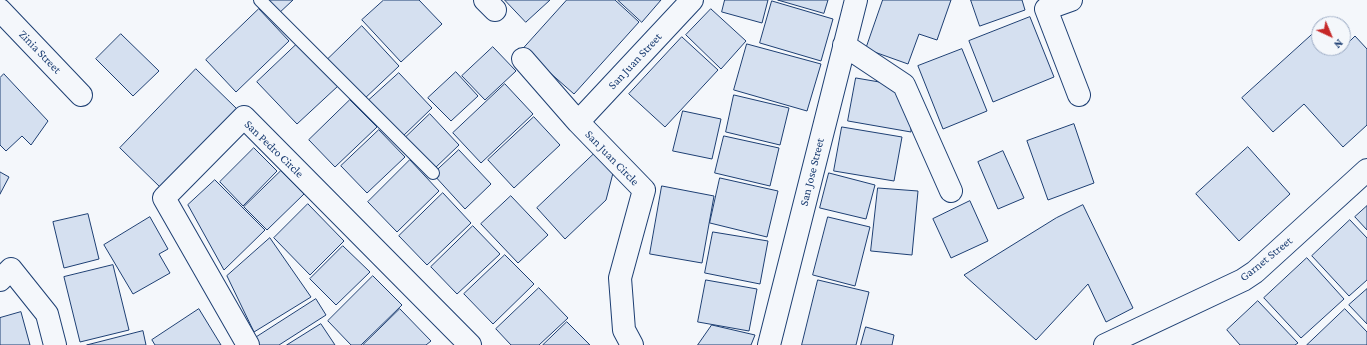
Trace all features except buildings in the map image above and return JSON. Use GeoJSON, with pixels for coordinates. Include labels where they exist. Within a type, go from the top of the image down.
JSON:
{"type":"FeatureCollection","features":[{"type":"Feature","properties":{"kind":"street","name":"San Juan Street"},"geometry":{"type":"LineString","coordinates":[[578,122],[692,0]]}},
{"type":"Feature","properties":{"kind":"street","name":"San Jose Street"},"geometry":{"type":"LineString","coordinates":[[775,339],[844,45],[856,0]]}},
{"type":"Feature","properties":{"kind":"street"},"geometry":{"type":"LineString","coordinates":[[1072,0],[1046,9],[1079,95]]}},
{"type":"Feature","properties":{"kind":"street","name":"Zinia Street"},"geometry":{"type":"LineString","coordinates":[[0,10],[81,94]]}},
{"type":"Feature","properties":{"kind":"street"},"geometry":{"type":"LineString","coordinates":[[844,45],[904,84],[951,191]]}},
{"type":"Feature","properties":{"kind":"street","name":"San Juan Circle"},"geometry":{"type":"LineString","coordinates":[[523,59],[578,122],[644,190],[620,278],[624,330],[632,345]]}},
{"type":"Feature","properties":{"kind":"street","name":"San Pedro Circle"},"geometry":{"type":"LineString","coordinates":[[248,345],[164,198],[244,117],[470,345]]}},
{"type":"Feature","properties":{"kind":"street","name":"Garnet Street"},"geometry":{"type":"LineString","coordinates":[[1105,345],[1243,280],[1255,272],[1367,170]]}},
{"type":"Feature","properties":{"kind":"street"},"geometry":{"type":"LineString","coordinates":[[5,275],[47,314],[55,345]]}},
{"type":"Feature","properties":{"kind":"lane"},"geometry":{"type":"LineString","coordinates":[[260,0],[433,173]]}}]}
